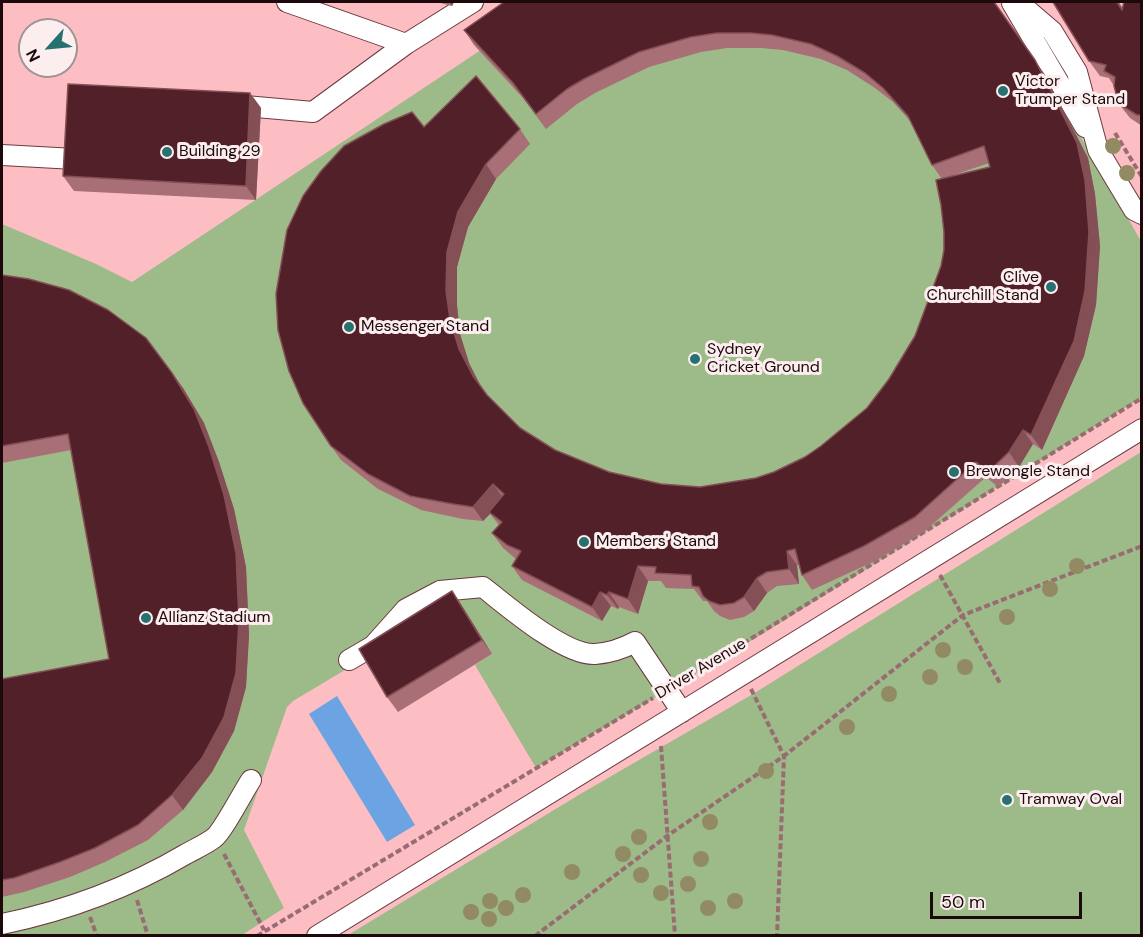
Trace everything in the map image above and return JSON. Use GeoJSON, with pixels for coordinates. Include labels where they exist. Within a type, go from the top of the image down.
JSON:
{"type":"FeatureCollection","features":[{"type":"Feature","properties":{"kind":"street"},"geometry":{"type":"LineString","coordinates":[[287,2],[406,44]]}},
{"type":"Feature","properties":{"kind":"street"},"geometry":{"type":"LineString","coordinates":[[219,104],[313,112],[406,44],[473,2]]}},
{"type":"Feature","properties":{"kind":"street"},"geometry":{"type":"LineString","coordinates":[[1011,2],[1134,210],[1142,214]]}},
{"type":"Feature","properties":{"kind":"street"},"geometry":{"type":"LineString","coordinates":[[1018,2],[1052,31],[1077,72],[1098,150]]}},
{"type":"Feature","properties":{"kind":"street"},"geometry":{"type":"LineString","coordinates":[[2,155],[75,159]]}},
{"type":"Feature","properties":{"kind":"street","name":"Driver Avenue"},"geometry":{"type":"LineString","coordinates":[[317,936],[1142,429]]}},
{"type":"Feature","properties":{"kind":"street"},"geometry":{"type":"LineString","coordinates":[[350,660],[373,646],[406,609],[440,591],[483,587],[560,644],[593,654],[626,647],[635,642],[681,712]]}},
{"type":"Feature","properties":{"kind":"street"},"geometry":{"type":"LineString","coordinates":[[2,924],[83,901],[132,882],[173,862],[216,837],[250,780]]}},
{"type":"Feature","properties":{"kind":"path"},"geometry":{"type":"LineString","coordinates":[[1111,126],[1142,177]]}},
{"type":"Feature","properties":{"kind":"path","name":"Driver Avenue"},"geometry":{"type":"LineString","coordinates":[[674,686],[1142,398]]}},
{"type":"Feature","properties":{"kind":"path"},"geometry":{"type":"LineString","coordinates":[[535,936],[667,836],[784,756],[963,615],[1142,546]]}},
{"type":"Feature","properties":{"kind":"path"},"geometry":{"type":"LineString","coordinates":[[930,559],[1001,684]]}},
{"type":"Feature","properties":{"kind":"path"},"geometry":{"type":"LineString","coordinates":[[744,673],[784,756],[777,936]]}},
{"type":"Feature","properties":{"kind":"path","name":"Driver Avenue"},"geometry":{"type":"LineString","coordinates":[[257,936],[655,697]]}},
{"type":"Feature","properties":{"kind":"path"},"geometry":{"type":"LineString","coordinates":[[660,725],[675,936]]}},
{"type":"Feature","properties":{"kind":"path"},"geometry":{"type":"LineString","coordinates":[[216,837],[264,930]]}},
{"type":"Feature","properties":{"kind":"path"},"geometry":{"type":"LineString","coordinates":[[132,882],[148,936]]}},
{"type":"Feature","properties":{"kind":"green space","name":"Sydney Cricket Ground"},"geometry":{"type":"Polygon","coordinates":[[[553,2],[994,2],[1045,75],[1141,241],[1141,398],[754,639],[536,768],[475,665],[492,654],[365,658],[293,701],[287,707],[244,830],[284,908],[242,935],[2,935],[2,224],[132,282],[553,2]]]}},
{"type":"Feature","properties":{"kind":"green space"},"geometry":{"type":"Polygon","coordinates":[[[1141,452],[1141,935],[348,935],[582,793],[753,694],[1141,452]]]}},
{"type":"Feature","properties":{"kind":"water"},"geometry":{"type":"Polygon","coordinates":[[[337,696],[415,825],[387,842],[309,714],[337,696]]]}},
{"type":"Feature","properties":{"kind":"building"},"geometry":{"type":"Polygon","coordinates":[[[504,2],[994,2],[1035,60],[1077,143],[1085,180],[1089,232],[1085,291],[1074,341],[1031,435],[1023,430],[1009,452],[988,472],[976,462],[915,517],[864,546],[802,575],[795,549],[787,551],[789,569],[767,572],[757,578],[744,597],[734,603],[720,605],[703,596],[699,587],[692,586],[691,575],[655,573],[656,567],[638,566],[628,599],[609,592],[607,595],[600,592],[592,607],[512,566],[521,551],[507,545],[492,533],[502,522],[489,512],[504,494],[493,484],[473,507],[410,496],[368,474],[331,446],[303,403],[289,371],[278,330],[276,294],[287,230],[303,196],[321,171],[344,146],[412,112],[424,127],[476,76],[520,129],[486,164],[458,212],[447,252],[446,291],[450,319],[459,349],[473,376],[487,395],[520,428],[555,450],[609,472],[661,484],[700,487],[756,478],[774,472],[805,457],[821,446],[867,408],[889,379],[915,336],[941,266],[944,232],[936,180],[990,167],[984,146],[932,165],[908,116],[883,88],[865,73],[811,44],[772,35],[717,33],[691,37],[639,52],[567,89],[536,114],[513,83],[464,30],[504,2]]]}},
{"type":"Feature","properties":{"kind":"building"},"geometry":{"type":"Polygon","coordinates":[[[1053,2],[1117,2],[1122,10],[1124,2],[1142,2],[1142,115],[1137,115],[1119,104],[1114,86],[1115,77],[1104,71],[1106,65],[1089,61],[1053,2]]]}},
{"type":"Feature","properties":{"kind":"building","name":"Building 29"},"geometry":{"type":"Polygon","coordinates":[[[68,84],[250,93],[246,186],[63,176],[68,84]]]}},
{"type":"Feature","properties":{"kind":"building"},"geometry":{"type":"Polygon","coordinates":[[[2,275],[29,279],[69,290],[108,310],[146,338],[172,373],[194,409],[224,495],[236,553],[239,620],[236,673],[224,717],[202,758],[172,795],[138,825],[95,848],[14,878],[2,880],[2,679],[109,659],[68,434],[2,446],[2,275]]]}},
{"type":"Feature","properties":{"kind":"building"},"geometry":{"type":"Polygon","coordinates":[[[452,591],[482,640],[387,697],[359,649],[452,591]]]}},
{"type":"Feature","properties":{"kind":"place","name":"Victor Trumper Stand"},"geometry":{"type":"Point","coordinates":[1003,91]}},
{"type":"Feature","properties":{"kind":"place","name":"Building 29"},"geometry":{"type":"Point","coordinates":[167,152]}},
{"type":"Feature","properties":{"kind":"place","name":"Clive Churchill Stand"},"geometry":{"type":"Point","coordinates":[1051,287]}},
{"type":"Feature","properties":{"kind":"place","name":"Messenger Stand"},"geometry":{"type":"Point","coordinates":[349,327]}},
{"type":"Feature","properties":{"kind":"place","name":"Sydney Cricket Ground"},"geometry":{"type":"Point","coordinates":[695,359]}},
{"type":"Feature","properties":{"kind":"place","name":"Brewongle Stand"},"geometry":{"type":"Point","coordinates":[954,472]}},
{"type":"Feature","properties":{"kind":"place","name":"Members' Stand"},"geometry":{"type":"Point","coordinates":[584,542]}},
{"type":"Feature","properties":{"kind":"place","name":"Allianz Stadium"},"geometry":{"type":"Point","coordinates":[146,618]}},
{"type":"Feature","properties":{"kind":"place","name":"Tramway Oval"},"geometry":{"type":"Point","coordinates":[1007,800]}}]}
